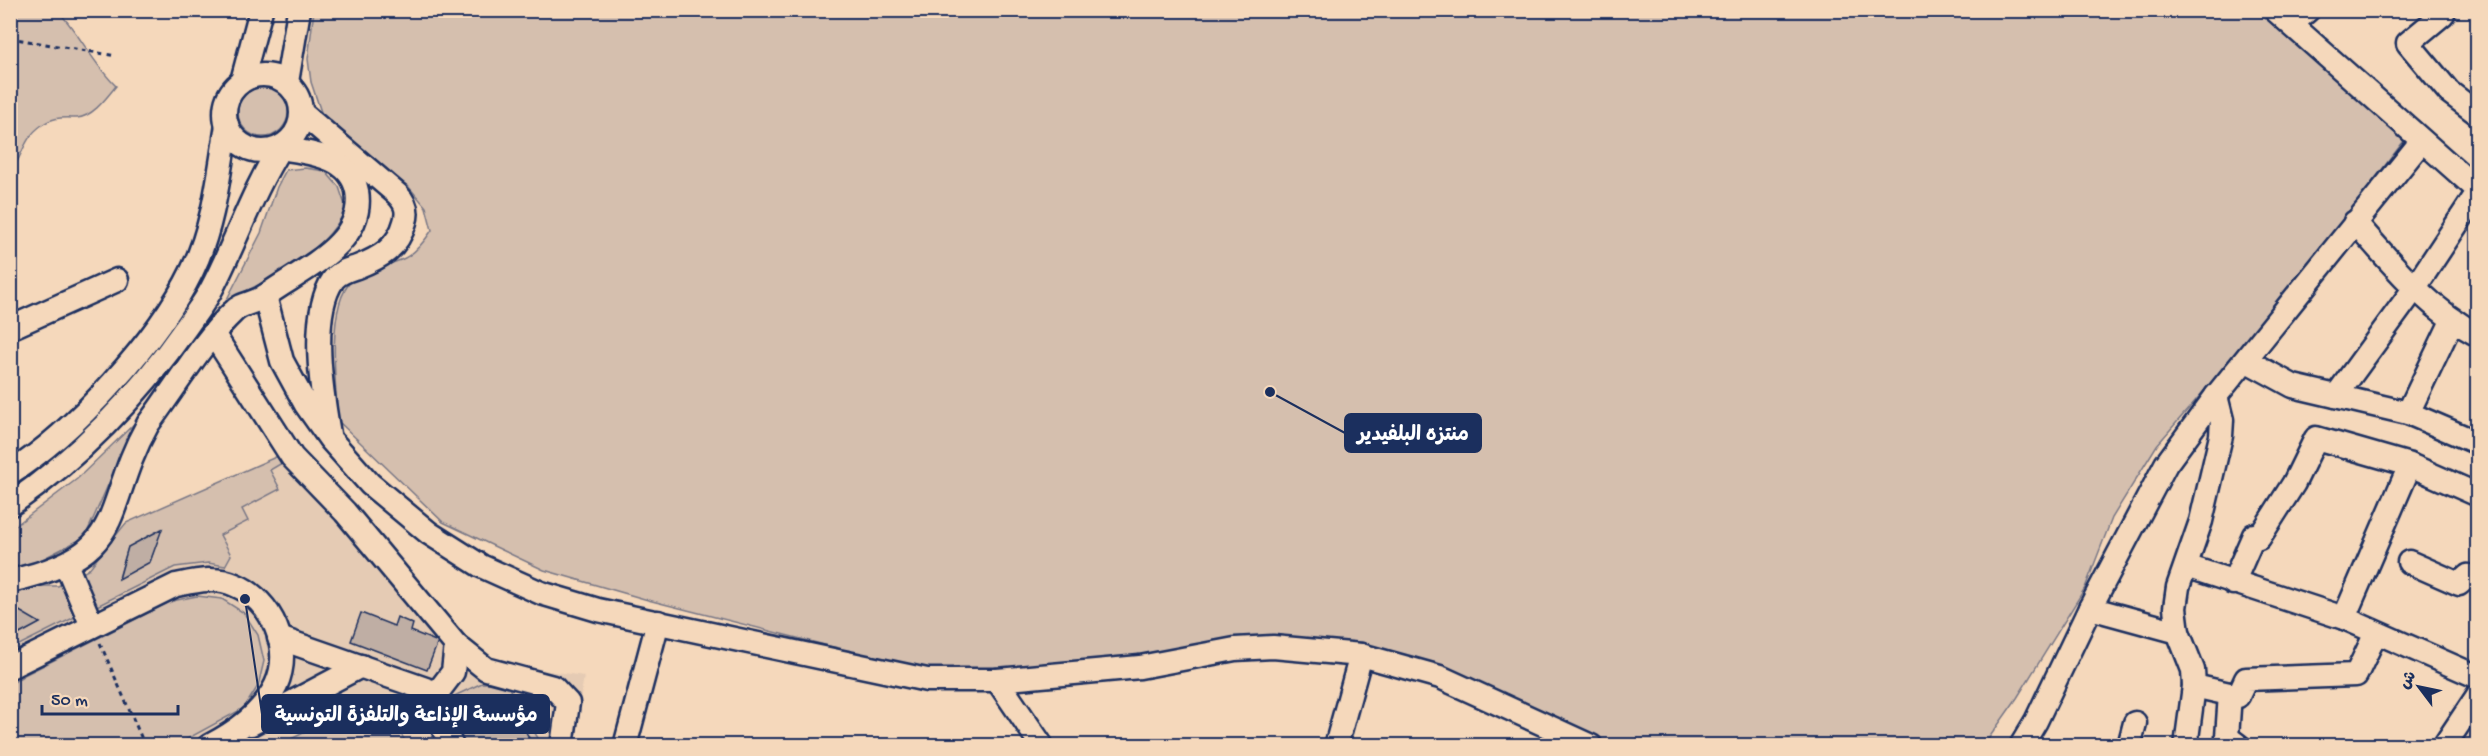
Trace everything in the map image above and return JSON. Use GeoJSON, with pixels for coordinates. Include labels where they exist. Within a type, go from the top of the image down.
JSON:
{"type":"FeatureCollection","features":[{"type":"Feature","properties":{"kind":"street"},"geometry":{"type":"LineString","coordinates":[[242,81],[261,10]]}},
{"type":"Feature","properties":{"kind":"street"},"geometry":{"type":"LineString","coordinates":[[287,82],[299,10]]}},
{"type":"Feature","properties":{"kind":"street"},"geometry":{"type":"LineString","coordinates":[[2440,10],[2443,14],[2408,43],[2449,92],[2478,114]]}},
{"type":"Feature","properties":{"kind":"street"},"geometry":{"type":"LineString","coordinates":[[2292,15],[2421,142],[2475,183],[2414,289],[2336,396]]}},
{"type":"Feature","properties":{"kind":"street"},"geometry":{"type":"LineString","coordinates":[[10,473],[70,425],[121,371],[159,323],[192,272],[209,225],[227,125],[226,105],[231,92],[242,81],[252,76],[268,75],[287,82],[298,96],[302,113],[298,130],[290,141],[280,148],[267,152],[254,151],[242,145],[227,125]]}},
{"type":"Feature","properties":{"kind":"street"},"geometry":{"type":"LineString","coordinates":[[302,113],[397,194],[404,201],[407,212],[401,236],[388,252],[335,277],[324,294],[319,351],[330,439]]}},
{"type":"Feature","properties":{"kind":"street"},"geometry":{"type":"LineString","coordinates":[[2020,746],[2036,721],[2090,608],[2166,464],[2216,396],[2247,362],[2355,222],[2421,142]]}},
{"type":"Feature","properties":{"kind":"street"},"geometry":{"type":"LineString","coordinates":[[10,581],[35,576],[66,564],[85,553],[100,538],[109,525],[141,437],[234,310],[265,296],[275,287],[333,250],[351,231],[360,208],[356,187],[347,171],[318,153],[280,148]]}},
{"type":"Feature","properties":{"kind":"street"},"geometry":{"type":"LineString","coordinates":[[10,505],[34,489],[88,442],[133,395],[175,343],[211,291],[247,216],[259,180],[280,148]]}},
{"type":"Feature","properties":{"kind":"street"},"geometry":{"type":"LineString","coordinates":[[2355,222],[2414,289],[2452,321],[2478,335]]}},
{"type":"Feature","properties":{"kind":"street"},"geometry":{"type":"LineString","coordinates":[[10,328],[117,280]]}},
{"type":"Feature","properties":{"kind":"street"},"geometry":{"type":"LineString","coordinates":[[265,296],[282,361],[306,405],[330,439],[370,484],[429,532],[481,566],[541,594],[598,610],[927,680],[997,680],[1140,667],[1235,649],[1273,648],[1361,655],[1440,677],[1591,746]]}},
{"type":"Feature","properties":{"kind":"street"},"geometry":{"type":"LineString","coordinates":[[2408,413],[2452,321]]}},
{"type":"Feature","properties":{"kind":"street"},"geometry":{"type":"LineString","coordinates":[[214,335],[292,457],[345,512],[456,645],[486,669],[554,687],[568,703],[562,746]]}},
{"type":"Feature","properties":{"kind":"street"},"geometry":{"type":"LineString","coordinates":[[2247,362],[2293,386],[2408,413],[2478,443]]}},
{"type":"Feature","properties":{"kind":"street"},"geometry":{"type":"LineString","coordinates":[[2186,746],[2194,686],[2193,670],[2178,632],[2175,608],[2178,587],[2201,521],[2221,436],[2222,420],[2216,396]]}},
{"type":"Feature","properties":{"kind":"street"},"geometry":{"type":"LineString","coordinates":[[2233,583],[2254,535],[2259,538],[2294,483],[2316,438],[2410,465],[2478,495]]}},
{"type":"Feature","properties":{"kind":"street"},"geometry":{"type":"LineString","coordinates":[[2344,618],[2410,465]]}},
{"type":"Feature","properties":{"kind":"street"},"geometry":{"type":"LineString","coordinates":[[2409,562],[2459,584],[2468,576],[2478,581]]}},
{"type":"Feature","properties":{"kind":"street"},"geometry":{"type":"LineString","coordinates":[[66,564],[92,626]]}},
{"type":"Feature","properties":{"kind":"street"},"geometry":{"type":"LineString","coordinates":[[2186,566],[2344,618],[2478,677]]}},
{"type":"Feature","properties":{"kind":"street"},"geometry":{"type":"LineString","coordinates":[[10,667],[177,585],[206,579],[235,584],[260,601],[276,626],[282,655],[276,684],[260,709],[237,732]]}},
{"type":"Feature","properties":{"kind":"street"},"geometry":{"type":"LineString","coordinates":[[2090,608],[2178,632]]}},
{"type":"Feature","properties":{"kind":"street"},"geometry":{"type":"LineString","coordinates":[[625,746],[658,622]]}},
{"type":"Feature","properties":{"kind":"street"},"geometry":{"type":"LineString","coordinates":[[2194,686],[2238,696],[2246,679],[2356,675],[2376,633]]}},
{"type":"Feature","properties":{"kind":"street"},"geometry":{"type":"LineString","coordinates":[[279,638],[436,693]]}},
{"type":"Feature","properties":{"kind":"street"},"geometry":{"type":"LineString","coordinates":[[452,746],[440,722],[436,693],[453,672],[456,645]]}},
{"type":"Feature","properties":{"kind":"street"},"geometry":{"type":"LineString","coordinates":[[1336,746],[1361,655]]}},
{"type":"Feature","properties":{"kind":"street"},"geometry":{"type":"LineString","coordinates":[[208,746],[362,666]]}},
{"type":"Feature","properties":{"kind":"street"},"geometry":{"type":"LineString","coordinates":[[997,680],[1042,746]]}},
{"type":"Feature","properties":{"kind":"street"},"geometry":{"type":"LineString","coordinates":[[2230,694],[2227,737],[2239,746]]}},
{"type":"Feature","properties":{"kind":"street"},"geometry":{"type":"LineString","coordinates":[[2444,746],[2478,695]]}},
{"type":"Feature","properties":{"kind":"street"},"geometry":{"type":"LineString","coordinates":[[2129,746],[2135,723]]}},
{"type":"Feature","properties":{"kind":"path"},"geometry":{"type":"LineString","coordinates":[[10,38],[116,56]]}},
{"type":"Feature","properties":{"kind":"path"},"geometry":{"type":"LineString","coordinates":[[92,626],[145,746]]}},
{"type":"Feature","properties":{"kind":"shaded area"},"geometry":{"type":"Polygon","coordinates":[[[11,10],[58,11],[116,86],[89,114],[77,118],[55,119],[35,130],[11,170],[11,10]]]}},
{"type":"Feature","properties":{"kind":"shaded area"},"geometry":{"type":"Polygon","coordinates":[[[314,10],[2263,10],[2407,137],[2269,316],[2157,445],[2112,518],[2085,588],[2017,698],[1984,745],[1603,746],[1542,717],[1366,652],[933,678],[880,659],[648,600],[544,570],[443,522],[338,421],[334,343],[340,302],[347,287],[357,277],[405,258],[414,252],[432,230],[426,207],[408,186],[359,155],[324,121],[311,82],[308,59],[314,10]]]}},
{"type":"Feature","properties":{"kind":"shaded area"},"geometry":{"type":"Polygon","coordinates":[[[263,87],[281,94],[288,112],[281,130],[263,137],[245,130],[238,112],[245,94],[263,87]]]}},
{"type":"Feature","properties":{"kind":"shaded area"},"geometry":{"type":"Polygon","coordinates":[[[305,168],[325,171],[339,187],[346,208],[337,225],[310,253],[277,275],[225,303],[261,233],[277,187],[286,170],[305,168]]]}},
{"type":"Feature","properties":{"kind":"shaded area"},"geometry":{"type":"Polygon","coordinates":[[[136,422],[85,537],[31,565],[11,567],[11,529],[77,479],[136,422]]]}},
{"type":"Feature","properties":{"kind":"shaded area"},"geometry":{"type":"Polygon","coordinates":[[[302,452],[488,662],[584,676],[573,745],[11,745],[10,612],[26,616],[128,547],[302,452]]]}},
{"type":"Feature","properties":{"kind":"shaded area"},"geometry":{"type":"Polygon","coordinates":[[[278,456],[282,463],[270,470],[280,489],[242,509],[248,521],[220,535],[231,555],[225,566],[208,563],[175,567],[11,649],[11,639],[40,623],[11,612],[11,586],[58,586],[88,570],[126,523],[278,456]],[[161,529],[128,547],[119,578],[150,562],[161,529]]]}},
{"type":"Feature","properties":{"kind":"shaded area"},"geometry":{"type":"Polygon","coordinates":[[[197,596],[222,599],[244,613],[258,635],[264,661],[258,686],[244,708],[176,745],[11,745],[11,684],[26,674],[172,601],[197,596]]]}},
{"type":"Feature","properties":{"kind":"shaded area"},"geometry":{"type":"Polygon","coordinates":[[[482,683],[506,683],[542,745],[463,745],[453,725],[450,698],[482,683]]]}},
{"type":"Feature","properties":{"kind":"shaded area"},"geometry":{"type":"Polygon","coordinates":[[[364,703],[390,713],[407,745],[279,745],[364,703]]]}},
{"type":"Feature","properties":{"kind":"building"},"geometry":{"type":"Polygon","coordinates":[[[162,529],[150,562],[119,579],[128,547],[162,529]]]}},
{"type":"Feature","properties":{"kind":"building"},"geometry":{"type":"Polygon","coordinates":[[[16,609],[40,623],[10,639],[10,612],[16,609]]]}},
{"type":"Feature","properties":{"kind":"building"},"geometry":{"type":"Polygon","coordinates":[[[361,613],[394,626],[397,617],[413,624],[411,631],[438,642],[427,670],[351,641],[361,613]]]}},
{"type":"Feature","properties":{"kind":"building"},"geometry":{"type":"Polygon","coordinates":[[[508,696],[531,742],[524,746],[463,746],[453,725],[508,696]]]}},
{"type":"Feature","properties":{"kind":"place","name":"منتزه البلفيدير"},"geometry":{"type":"Point","coordinates":[1270,392]}},
{"type":"Feature","properties":{"kind":"place","name":"مؤسسة الإذاعة والتلفزة التونسية"},"geometry":{"type":"Point","coordinates":[245,599]}}]}
